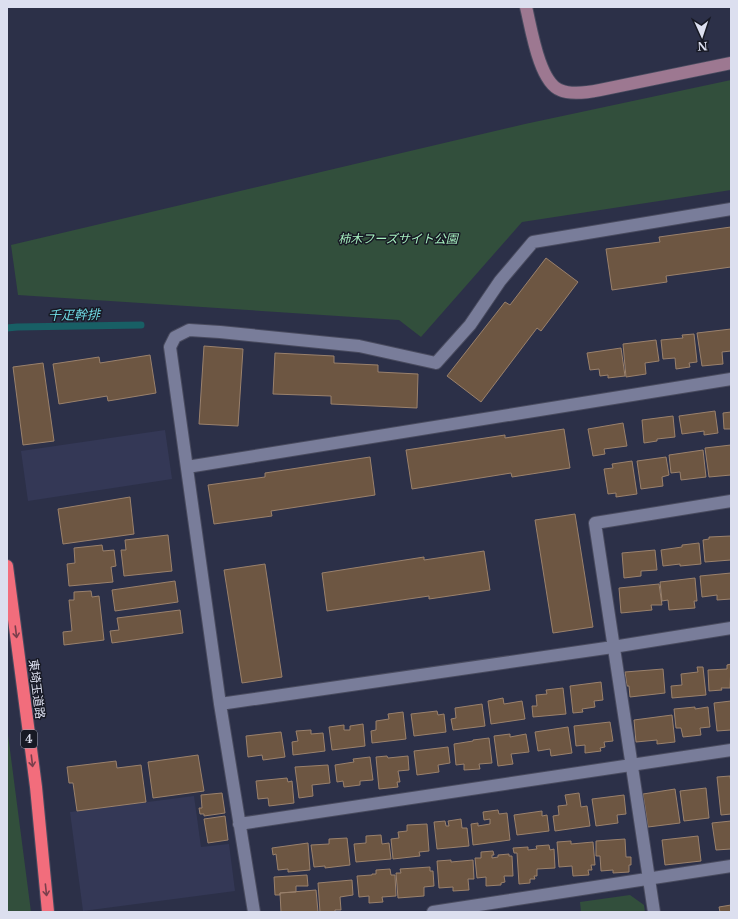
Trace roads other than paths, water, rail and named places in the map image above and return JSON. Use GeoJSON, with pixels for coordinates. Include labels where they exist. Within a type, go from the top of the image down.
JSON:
{"type":"FeatureCollection","features":[{"type":"Feature","properties":{"kind":"highway","name":"東埼玉道路"},"geometry":{"type":"LineString","coordinates":[[7,566],[36,787],[48,912]]}},
{"type":"Feature","properties":{"kind":"street"},"geometry":{"type":"LineString","coordinates":[[526,7],[537,52],[543,68],[550,82],[560,90],[581,93],[731,63]]}},
{"type":"Feature","properties":{"kind":"street"},"geometry":{"type":"LineString","coordinates":[[254,912],[220,704],[170,347],[175,337],[189,330],[359,346],[436,363],[470,325],[500,281],[533,242],[731,209]]}},
{"type":"Feature","properties":{"kind":"street"},"geometry":{"type":"LineString","coordinates":[[187,467],[731,379]]}},
{"type":"Feature","properties":{"kind":"street"},"geometry":{"type":"LineString","coordinates":[[654,912],[595,523],[731,501]]}},
{"type":"Feature","properties":{"kind":"street"},"geometry":{"type":"LineString","coordinates":[[220,704],[613,647],[731,628]]}},
{"type":"Feature","properties":{"kind":"street"},"geometry":{"type":"LineString","coordinates":[[239,824],[731,750]]}},
{"type":"Feature","properties":{"kind":"street"},"geometry":{"type":"LineString","coordinates":[[433,912],[731,866]]}},
{"type":"Feature","properties":{"kind":"waterway","name":"千疋幹排"},"geometry":{"type":"LineString","coordinates":[[7,328],[141,325]]}},
{"type":"Feature","properties":{"kind":"park label","name":"柿木フーズサイト公園"},"geometry":{"type":"Point","coordinates":[398,238]}}]}
